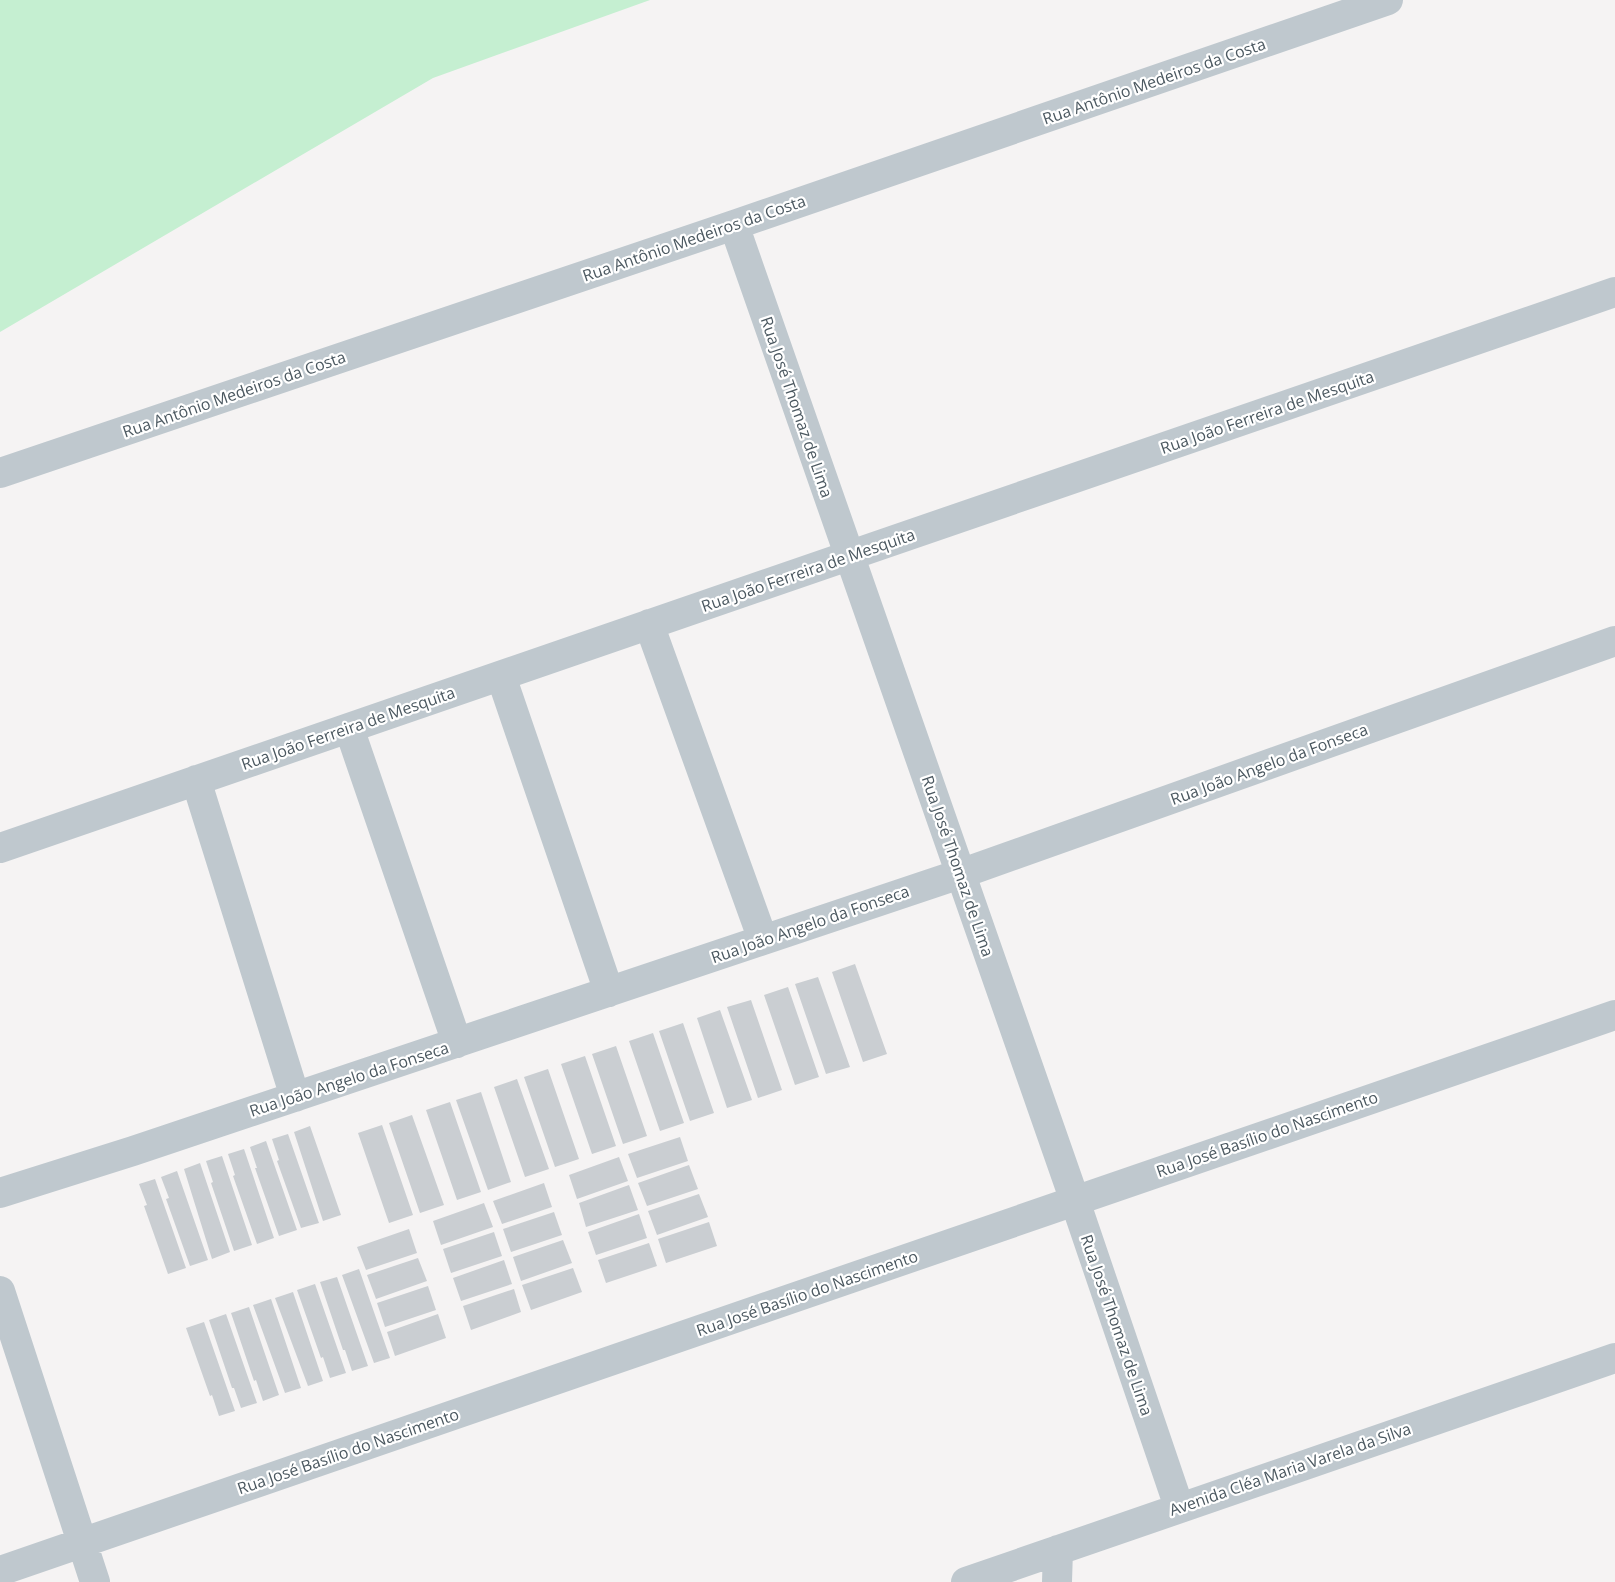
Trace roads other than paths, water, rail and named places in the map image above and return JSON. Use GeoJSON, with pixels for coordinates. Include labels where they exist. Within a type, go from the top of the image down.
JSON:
{"type":"FeatureCollection","features":[{"type":"Feature","properties":{"kind":"street","name":"Rua Antônio Medeiros da Costa"},"geometry":{"type":"LineString","coordinates":[[0,473],[734,225],[1388,0]]}},
{"type":"Feature","properties":{"kind":"street","name":"Rua José Thomaz de Lima"},"geometry":{"type":"LineString","coordinates":[[734,225],[1075,1201],[1179,1508]]}},
{"type":"Feature","properties":{"kind":"street","name":"Rua João Ferreira de Mesquita"},"geometry":{"type":"LineString","coordinates":[[0,848],[1615,292]]}},
{"type":"Feature","properties":{"kind":"street"},"geometry":{"type":"LineString","coordinates":[[649,624],[763,940]]}},
{"type":"Feature","properties":{"kind":"street","name":"Rua João Angelo da Fonseca"},"geometry":{"type":"LineString","coordinates":[[0,1193],[296,1097],[960,874],[1615,641]]}},
{"type":"Feature","properties":{"kind":"street"},"geometry":{"type":"LineString","coordinates":[[501,676],[609,992]]}},
{"type":"Feature","properties":{"kind":"street"},"geometry":{"type":"LineString","coordinates":[[350,728],[457,1043]]}},
{"type":"Feature","properties":{"kind":"street"},"geometry":{"type":"LineString","coordinates":[[196,780],[296,1097]]}},
{"type":"Feature","properties":{"kind":"street","name":"Rua José Basílio do Nascimento"},"geometry":{"type":"LineString","coordinates":[[0,1571],[1615,1015]]}},
{"type":"Feature","properties":{"kind":"street"},"geometry":{"type":"LineString","coordinates":[[0,1291],[95,1582]]}},
{"type":"Feature","properties":{"kind":"street","name":"Avenida Cléa Maria Varela da Silva"},"geometry":{"type":"LineString","coordinates":[[966,1582],[1615,1358]]}},
{"type":"Feature","properties":{"kind":"street"},"geometry":{"type":"LineString","coordinates":[[1057,1582],[1058,1550]]}}]}
